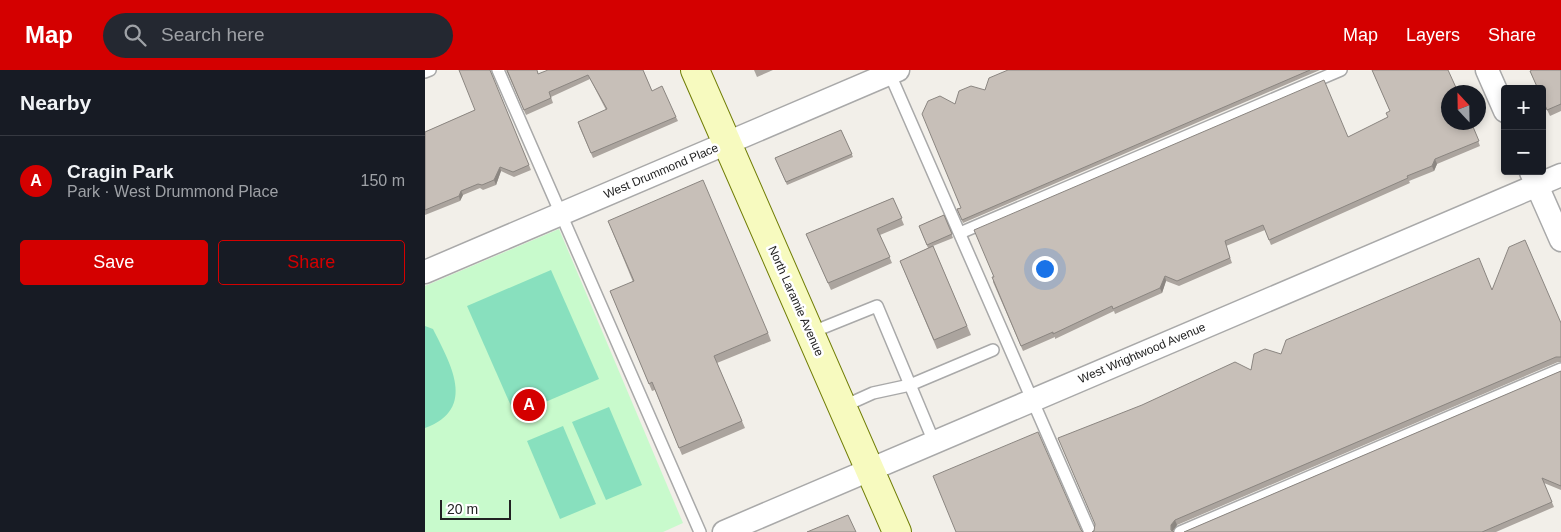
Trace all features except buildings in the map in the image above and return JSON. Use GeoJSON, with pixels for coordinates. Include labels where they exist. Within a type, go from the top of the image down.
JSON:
{"type":"FeatureCollection","features":[{"type":"Feature","properties":{"kind":"street","name":"North Laramie Avenue"},"geometry":{"type":"LineString","coordinates":[[695,70],[897,532]]}},
{"type":"Feature","properties":{"kind":"street"},"geometry":{"type":"LineString","coordinates":[[1487,70],[1501,102]]}},
{"type":"Feature","properties":{"kind":"street","name":"West Drummond Place"},"geometry":{"type":"LineString","coordinates":[[425,272],[892,71]]}},
{"type":"Feature","properties":{"kind":"street","name":"West Wrightwood Avenue"},"geometry":{"type":"LineString","coordinates":[[724,532],[1033,400],[1534,178],[1561,175]]}},
{"type":"Feature","properties":{"kind":"street"},"geometry":{"type":"LineString","coordinates":[[1534,178],[1561,240]]}},
{"type":"Feature","properties":{"kind":"lane"},"geometry":{"type":"LineString","coordinates":[[425,72],[430,70]]}},
{"type":"Feature","properties":{"kind":"lane"},"geometry":{"type":"LineString","coordinates":[[498,70],[700,532]]}},
{"type":"Feature","properties":{"kind":"lane"},"geometry":{"type":"LineString","coordinates":[[959,233],[1341,70]]}},
{"type":"Feature","properties":{"kind":"lane"},"geometry":{"type":"LineString","coordinates":[[892,71],[959,233],[1090,532]]}},
{"type":"Feature","properties":{"kind":"lane"},"geometry":{"type":"LineString","coordinates":[[810,333],[877,306],[934,442]]}},
{"type":"Feature","properties":{"kind":"lane"},"geometry":{"type":"LineString","coordinates":[[842,407],[873,393],[910,385],[993,350]]}},
{"type":"Feature","properties":{"kind":"lane"},"geometry":{"type":"LineString","coordinates":[[1180,532],[1561,370]]}},
{"type":"Feature","properties":{"kind":"green space"},"geometry":{"type":"Polygon","coordinates":[[[559,229],[683,523],[663,532],[425,532],[425,286],[559,229]]]}},
{"type":"Feature","properties":{"kind":"green space"},"geometry":{"type":"Polygon","coordinates":[[[551,270],[599,379],[515,415],[467,306],[551,270]]]}},
{"type":"Feature","properties":{"kind":"green space"},"geometry":{"type":"Polygon","coordinates":[[[425,326],[433,329],[452,370],[455,397],[451,409],[441,420],[425,428],[425,326]]]}},
{"type":"Feature","properties":{"kind":"green space"},"geometry":{"type":"Polygon","coordinates":[[[609,407],[642,485],[606,500],[572,422],[609,407]]]}},
{"type":"Feature","properties":{"kind":"green space"},"geometry":{"type":"Polygon","coordinates":[[[563,426],[596,504],[560,519],[527,441],[563,426]]]}},
{"type":"Feature","properties":{"kind":"place","name":"Cragin Park"},"geometry":{"type":"Point","coordinates":[529,405]}}]}
